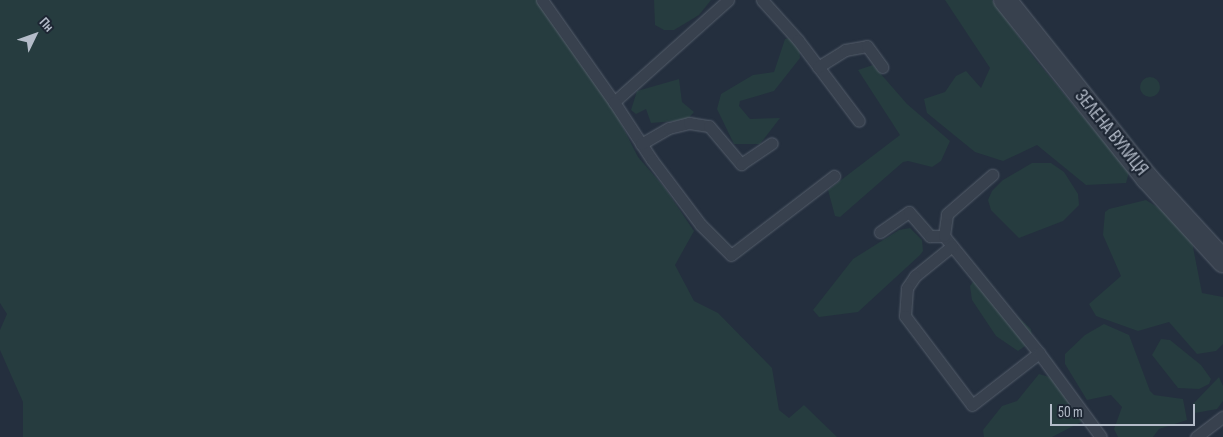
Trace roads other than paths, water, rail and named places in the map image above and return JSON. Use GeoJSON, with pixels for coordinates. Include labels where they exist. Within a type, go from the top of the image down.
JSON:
{"type":"FeatureCollection","features":[{"type":"Feature","properties":{"kind":"street","name":"ЗЕЛЕНА ВУЛИЦЯ"},"geometry":{"type":"LineString","coordinates":[[1005,0],[1147,178],[1223,261]]}},
{"type":"Feature","properties":{"kind":"lane"},"geometry":{"type":"LineString","coordinates":[[542,0],[614,102],[641,144],[700,225],[731,255],[834,176]]}},
{"type":"Feature","properties":{"kind":"lane"},"geometry":{"type":"LineString","coordinates":[[614,102],[728,0]]}},
{"type":"Feature","properties":{"kind":"lane"},"geometry":{"type":"LineString","coordinates":[[762,0],[818,67],[859,121]]}},
{"type":"Feature","properties":{"kind":"lane"},"geometry":{"type":"LineString","coordinates":[[818,67],[845,50],[866,46],[882,67]]}},
{"type":"Feature","properties":{"kind":"lane"},"geometry":{"type":"LineString","coordinates":[[641,144],[669,128],[689,123],[709,126],[741,164],[772,143]]}},
{"type":"Feature","properties":{"kind":"lane"},"geometry":{"type":"LineString","coordinates":[[992,175],[947,214],[944,236],[1039,353],[1102,437]]}},
{"type":"Feature","properties":{"kind":"lane"},"geometry":{"type":"LineString","coordinates":[[880,232],[909,212],[930,236],[944,236]]}},
{"type":"Feature","properties":{"kind":"lane"},"geometry":{"type":"LineString","coordinates":[[952,246],[915,276],[907,288],[904,316],[972,405],[1039,353]]}},
{"type":"Feature","properties":{"kind":"lane"},"geometry":{"type":"LineString","coordinates":[[1196,437],[1223,417]]}}]}
